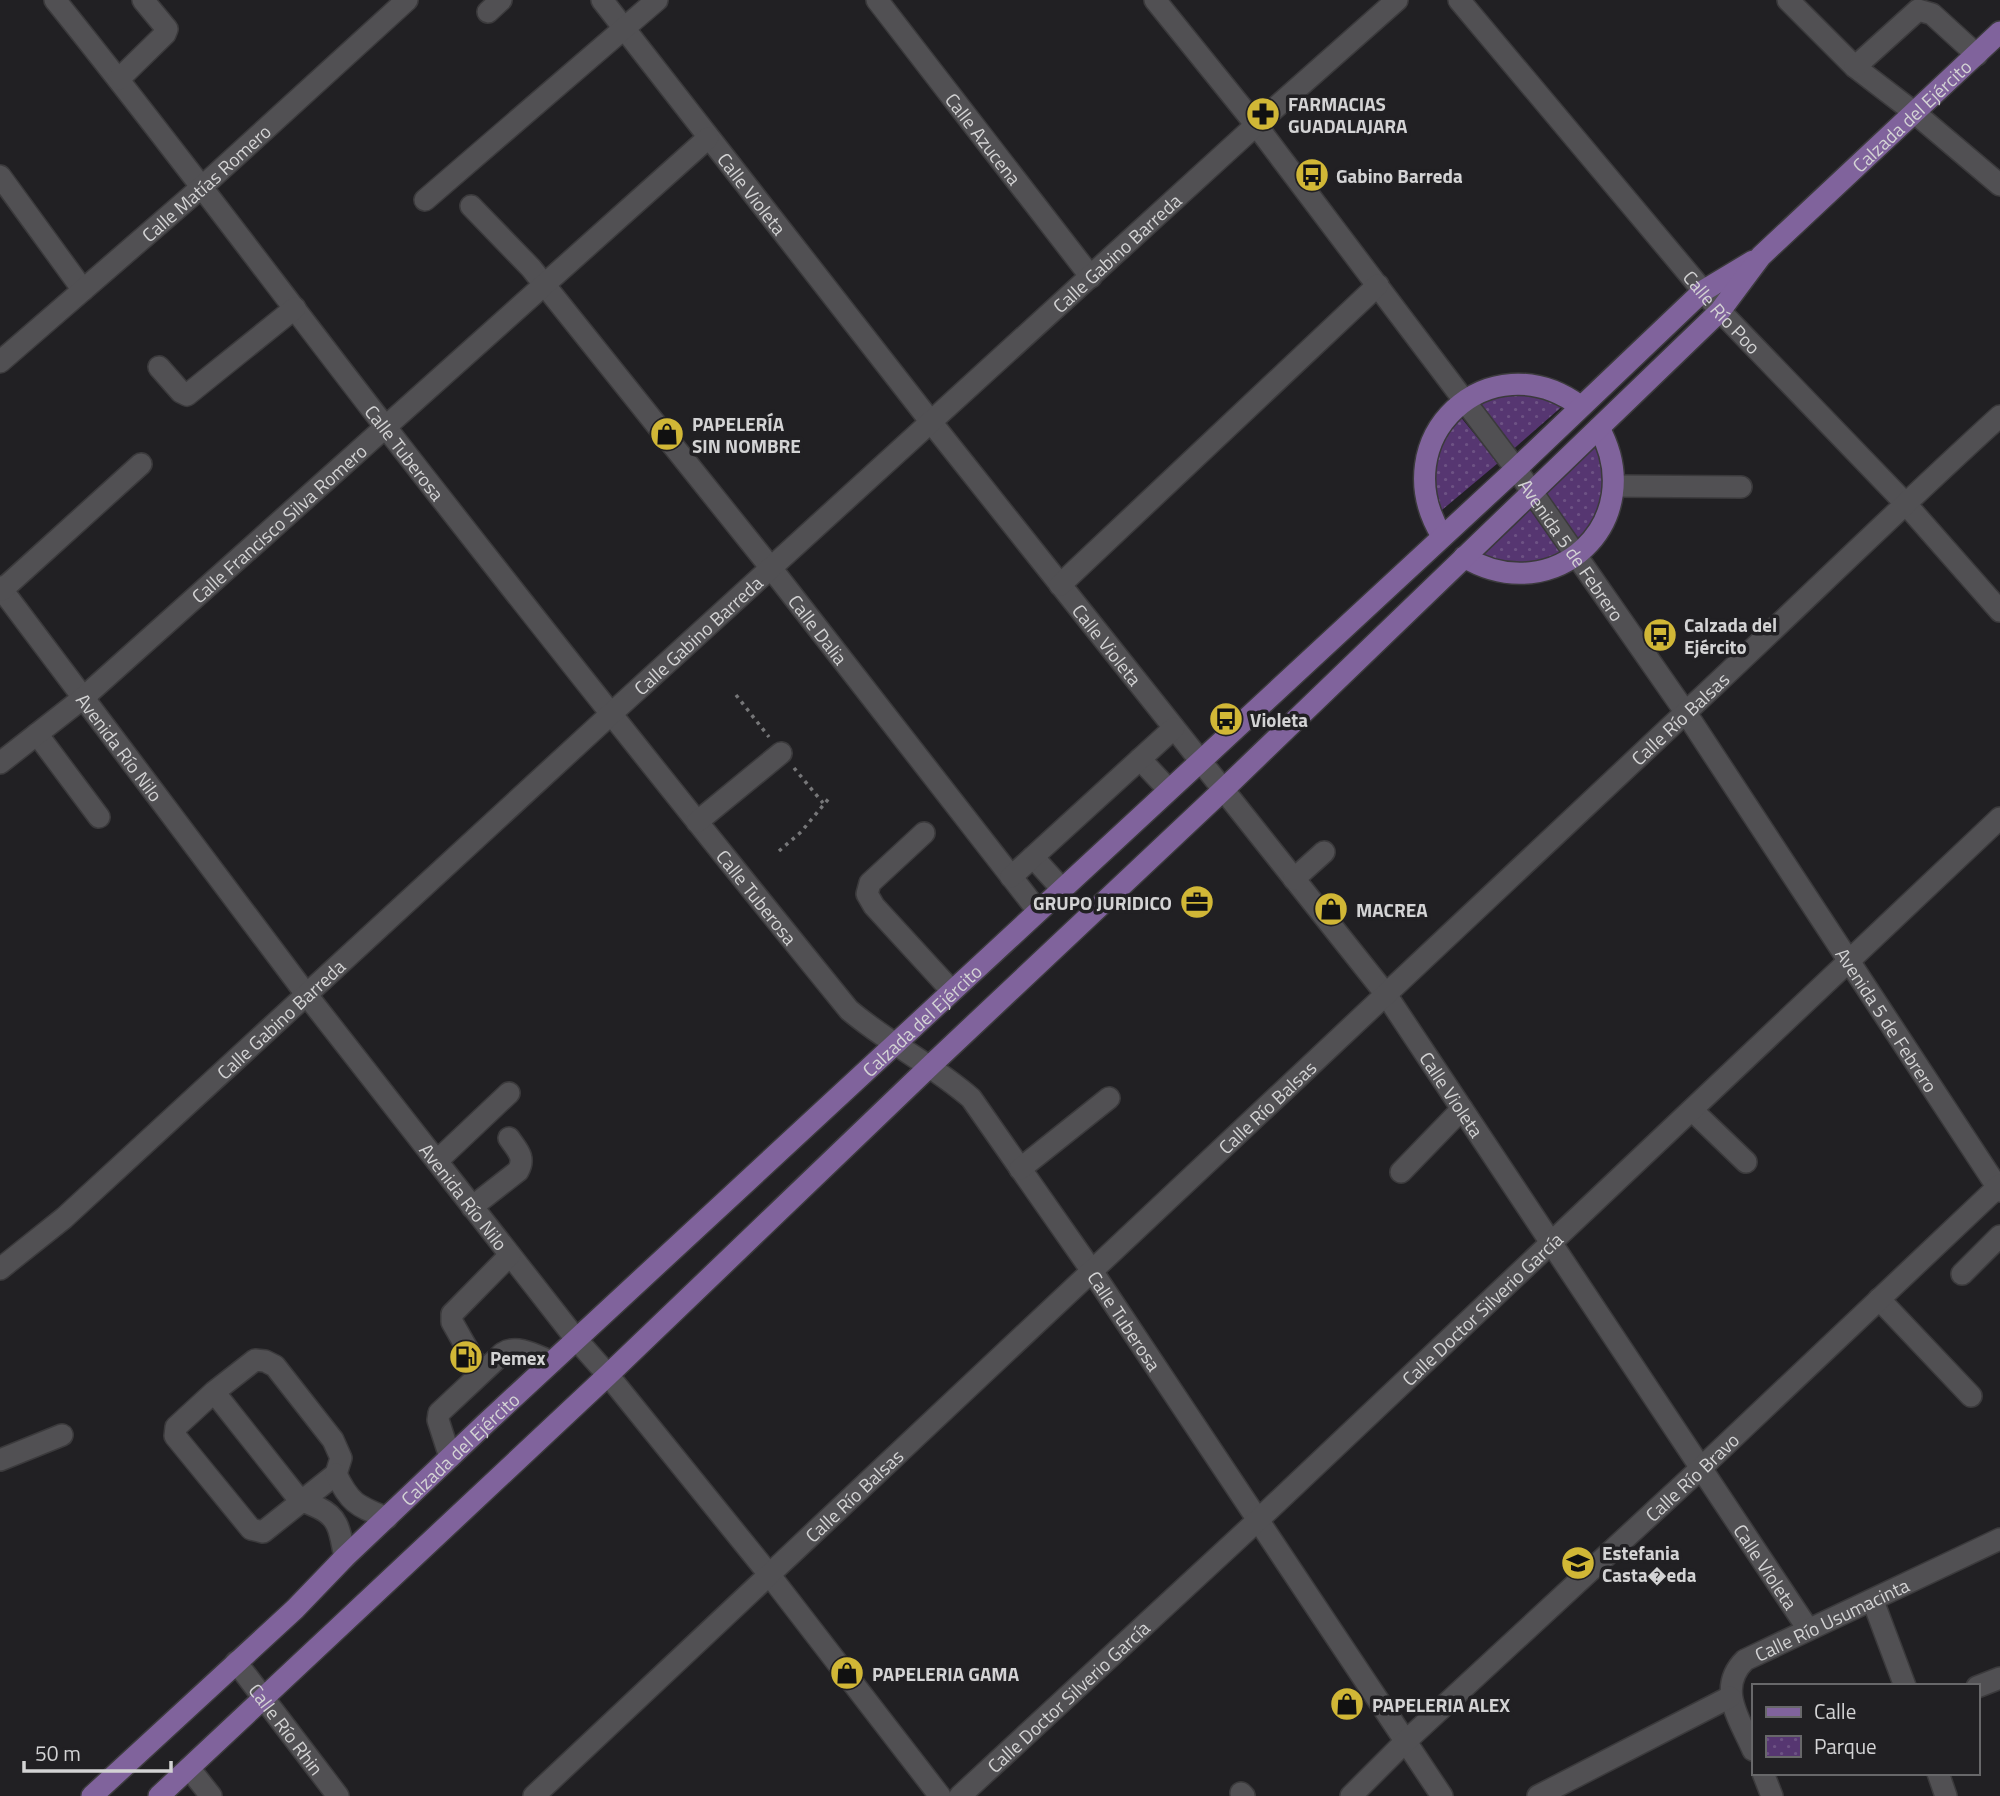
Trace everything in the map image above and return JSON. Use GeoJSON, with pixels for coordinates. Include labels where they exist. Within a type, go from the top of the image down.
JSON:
{"type":"FeatureCollection","features":[{"type":"Feature","properties":{"kind":"main road","name":"Calzada del Ejército"},"geometry":{"type":"LineString","coordinates":[[159,1796],[608,1375],[1223,790],[1720,311],[1761,257],[2000,32]]}},
{"type":"Feature","properties":{"kind":"main road","name":"Calzada del Ejército"},"geometry":{"type":"LineString","coordinates":[[92,1796],[295,1609],[345,1557],[576,1339],[1516,469],[1703,291],[1761,257]]}},
{"type":"Feature","properties":{"kind":"main road"},"geometry":{"type":"LineString","coordinates":[[1443,536],[1433,521],[1424,491],[1424,467],[1430,442],[1444,420],[1464,401],[1497,386],[1521,384],[1548,388],[1580,406]]}},
{"type":"Feature","properties":{"kind":"main road"},"geometry":{"type":"LineString","coordinates":[[1464,557],[1491,570],[1515,575],[1548,570],[1576,556],[1599,532],[1609,510],[1614,486],[1613,462],[1600,428]]}},
{"type":"Feature","properties":{"kind":"street","name":"Calle Tuberosa"},"geometry":{"type":"LineString","coordinates":[[55,0],[203,186],[387,428],[697,822],[849,1010],[971,1098],[1092,1271],[1442,1796]]}},
{"type":"Feature","properties":{"kind":"street"},"geometry":{"type":"LineString","coordinates":[[119,79],[167,29],[143,0]]}},
{"type":"Feature","properties":{"kind":"street","name":"Calle Matías Romero"},"geometry":{"type":"LineString","coordinates":[[0,362],[203,186],[407,0]]}},
{"type":"Feature","properties":{"kind":"street","name":"Calle Violeta"},"geometry":{"type":"LineString","coordinates":[[602,0],[931,422],[1385,993],[1808,1629]]}},
{"type":"Feature","properties":{"kind":"street"},"geometry":{"type":"LineString","coordinates":[[425,200],[657,0]]}},
{"type":"Feature","properties":{"kind":"street","name":"Calle Azucena"},"geometry":{"type":"LineString","coordinates":[[877,0],[1091,277]]}},
{"type":"Feature","properties":{"kind":"street","name":"Avenida 5 de Febrero"},"geometry":{"type":"LineString","coordinates":[[1155,0],[1256,125],[1516,469],[1686,713],[1999,1188]]}},
{"type":"Feature","properties":{"kind":"street","name":"Calle Gabino Barreda"},"geometry":{"type":"LineString","coordinates":[[0,1269],[65,1218],[612,713],[1256,125],[1397,0]]}},
{"type":"Feature","properties":{"kind":"street","name":"Calle Río Poo"},"geometry":{"type":"LineString","coordinates":[[1460,0],[1720,311],[1905,503],[2000,611]]}},
{"type":"Feature","properties":{"kind":"street"},"geometry":{"type":"LineString","coordinates":[[1788,0],[1856,67],[2000,185]]}},
{"type":"Feature","properties":{"kind":"street"},"geometry":{"type":"LineString","coordinates":[[1856,67],[1918,10],[1932,14],[1977,55]]}},
{"type":"Feature","properties":{"kind":"street","name":"Calle Francisco Silva Romero"},"geometry":{"type":"LineString","coordinates":[[0,763],[83,698],[708,138]]}},
{"type":"Feature","properties":{"kind":"street"},"geometry":{"type":"LineString","coordinates":[[0,176],[83,290]]}},
{"type":"Feature","properties":{"kind":"street","name":"Calle Dalia"},"geometry":{"type":"LineString","coordinates":[[471,206],[544,284],[771,568],[1038,911]]}},
{"type":"Feature","properties":{"kind":"street","name":"Calle Violeta"},"geometry":{"type":"LineString","coordinates":[[1060,585],[1378,285]]}},
{"type":"Feature","properties":{"kind":"street"},"geometry":{"type":"LineString","coordinates":[[159,367],[187,395],[295,308]]}},
{"type":"Feature","properties":{"kind":"street","name":"Calle Río Balsas"},"geometry":{"type":"LineString","coordinates":[[534,1796],[2000,416]]}},
{"type":"Feature","properties":{"kind":"street"},"geometry":{"type":"LineString","coordinates":[[1,589],[141,464]]}},
{"type":"Feature","properties":{"kind":"street"},"geometry":{"type":"LineString","coordinates":[[1614,486],[1741,486]]}},
{"type":"Feature","properties":{"kind":"street","name":"Avenida Río Nilo"},"geometry":{"type":"LineString","coordinates":[[1,589],[306,994],[576,1339],[768,1573],[940,1796]]}},
{"type":"Feature","properties":{"kind":"street"},"geometry":{"type":"LineString","coordinates":[[1011,877],[1174,728]]}},
{"type":"Feature","properties":{"kind":"street"},"geometry":{"type":"LineString","coordinates":[[37,734],[99,817]]}},
{"type":"Feature","properties":{"kind":"street"},"geometry":{"type":"LineString","coordinates":[[697,822],[781,753]]}},
{"type":"Feature","properties":{"kind":"street"},"geometry":{"type":"LineString","coordinates":[[1140,759],[1168,789]]}},
{"type":"Feature","properties":{"kind":"street","name":"Calle Doctor Silverio García"},"geometry":{"type":"LineString","coordinates":[[960,1796],[1551,1245],[2000,818]]}},
{"type":"Feature","properties":{"kind":"street"},"geometry":{"type":"LineString","coordinates":[[924,833],[870,883],[867,894],[874,906],[951,990]]}},
{"type":"Feature","properties":{"kind":"street"},"geometry":{"type":"LineString","coordinates":[[1294,879],[1324,852]]}},
{"type":"Feature","properties":{"kind":"street"},"geometry":{"type":"LineString","coordinates":[[1033,857],[1062,889]]}},
{"type":"Feature","properties":{"kind":"street"},"geometry":{"type":"LineString","coordinates":[[437,1161],[509,1093]]}},
{"type":"Feature","properties":{"kind":"street"},"geometry":{"type":"LineString","coordinates":[[1020,1169],[1109,1098]]}},
{"type":"Feature","properties":{"kind":"street"},"geometry":{"type":"LineString","coordinates":[[1401,1172],[1462,1109]]}},
{"type":"Feature","properties":{"kind":"street"},"geometry":{"type":"LineString","coordinates":[[1693,1111],[1746,1162]]}},
{"type":"Feature","properties":{"kind":"street"},"geometry":{"type":"LineString","coordinates":[[472,1206],[518,1171],[523,1163],[509,1138]]}},
{"type":"Feature","properties":{"kind":"street","name":"Calle Río Bravo"},"geometry":{"type":"LineString","coordinates":[[1351,1796],[1405,1742],[1999,1188]]}},
{"type":"Feature","properties":{"kind":"street"},"geometry":{"type":"LineString","coordinates":[[1962,1274],[2000,1236]]}},
{"type":"Feature","properties":{"kind":"street"},"geometry":{"type":"LineString","coordinates":[[481,1373],[452,1322],[452,1314],[510,1255]]}},
{"type":"Feature","properties":{"kind":"street"},"geometry":{"type":"LineString","coordinates":[[1879,1299],[1971,1396]]}},
{"type":"Feature","properties":{"kind":"street"},"geometry":{"type":"LineString","coordinates":[[450,1457],[438,1420],[439,1413],[481,1373],[503,1353],[512,1349],[552,1362]]}},
{"type":"Feature","properties":{"kind":"street"},"geometry":{"type":"LineString","coordinates":[[254,1360],[265,1361],[275,1366],[333,1440],[341,1458],[336,1475],[263,1532],[251,1529],[181,1446],[175,1436],[176,1427],[254,1360]]}},
{"type":"Feature","properties":{"kind":"street"},"geometry":{"type":"LineString","coordinates":[[214,1392],[302,1501],[321,1508],[337,1521],[345,1557]]}},
{"type":"Feature","properties":{"kind":"street"},"geometry":{"type":"LineString","coordinates":[[0,1460],[62,1434]]}},
{"type":"Feature","properties":{"kind":"street"},"geometry":{"type":"LineString","coordinates":[[336,1475],[346,1494],[359,1506],[387,1518]]}},
{"type":"Feature","properties":{"kind":"street","name":"Calle Río Usumacinta"},"geometry":{"type":"LineString","coordinates":[[1731,1697],[1732,1677],[1745,1660],[2000,1539]]}},
{"type":"Feature","properties":{"kind":"street"},"geometry":{"type":"LineString","coordinates":[[1873,1601],[1904,1684]]}},
{"type":"Feature","properties":{"kind":"street","name":"Calle Río Rhin"},"geometry":{"type":"LineString","coordinates":[[236,1662],[338,1796]]}},
{"type":"Feature","properties":{"kind":"street"},"geometry":{"type":"LineString","coordinates":[[1979,1687],[2000,1678]]}},
{"type":"Feature","properties":{"kind":"street"},"geometry":{"type":"LineString","coordinates":[[1538,1796],[1731,1697],[1752,1748]]}},
{"type":"Feature","properties":{"kind":"street"},"geometry":{"type":"LineString","coordinates":[[189,1768],[211,1796]]}},
{"type":"Feature","properties":{"kind":"street"},"geometry":{"type":"LineString","coordinates":[[1939,1775],[1946,1796]]}},
{"type":"Feature","properties":{"kind":"path"},"geometry":{"type":"LineString","coordinates":[[779,851],[801,832],[830,797]]}},
{"type":"Feature","properties":{"kind":"green space"},"geometry":{"type":"Polygon","coordinates":[[[1507,389],[1566,403],[1509,453],[1471,405],[1507,389]]]}},
{"type":"Feature","properties":{"kind":"green space"},"geometry":{"type":"Polygon","coordinates":[[[1459,415],[1498,463],[1436,515],[1427,464],[1459,415]]]}},
{"type":"Feature","properties":{"kind":"green space"},"geometry":{"type":"Polygon","coordinates":[[[1589,441],[1598,452],[1606,473],[1598,516],[1576,539],[1539,489],[1589,441]]]}},
{"type":"Feature","properties":{"kind":"green space"},"geometry":{"type":"Polygon","coordinates":[[[1527,505],[1565,559],[1537,571],[1471,556],[1527,505]]]}},
{"type":"Feature","properties":{"kind":"place","name":"FARMACIAS GUADALAJARA"},"geometry":{"type":"Point","coordinates":[1263,114]}},
{"type":"Feature","properties":{"kind":"place","name":"Gabino Barreda"},"geometry":{"type":"Point","coordinates":[1312,175]}},
{"type":"Feature","properties":{"kind":"place","name":"PAPELERÍA SIN NOMBRE"},"geometry":{"type":"Point","coordinates":[667,434]}},
{"type":"Feature","properties":{"kind":"place","name":"Calzada del Ejército"},"geometry":{"type":"Point","coordinates":[1660,635]}},
{"type":"Feature","properties":{"kind":"place","name":"Violeta"},"geometry":{"type":"Point","coordinates":[1226,719]}},
{"type":"Feature","properties":{"kind":"place","name":"GRUPO JURIDICO"},"geometry":{"type":"Point","coordinates":[1197,902]}},
{"type":"Feature","properties":{"kind":"place","name":"MACREA"},"geometry":{"type":"Point","coordinates":[1331,909]}},
{"type":"Feature","properties":{"kind":"place","name":"Pemex"},"geometry":{"type":"Point","coordinates":[466,1357]}},
{"type":"Feature","properties":{"kind":"place","name":"Estefania Casta�eda"},"geometry":{"type":"Point","coordinates":[1578,1563]}},
{"type":"Feature","properties":{"kind":"place","name":"PAPELERIA GAMA"},"geometry":{"type":"Point","coordinates":[847,1673]}},
{"type":"Feature","properties":{"kind":"place","name":"PAPELERIA ALEX"},"geometry":{"type":"Point","coordinates":[1347,1704]}}]}
